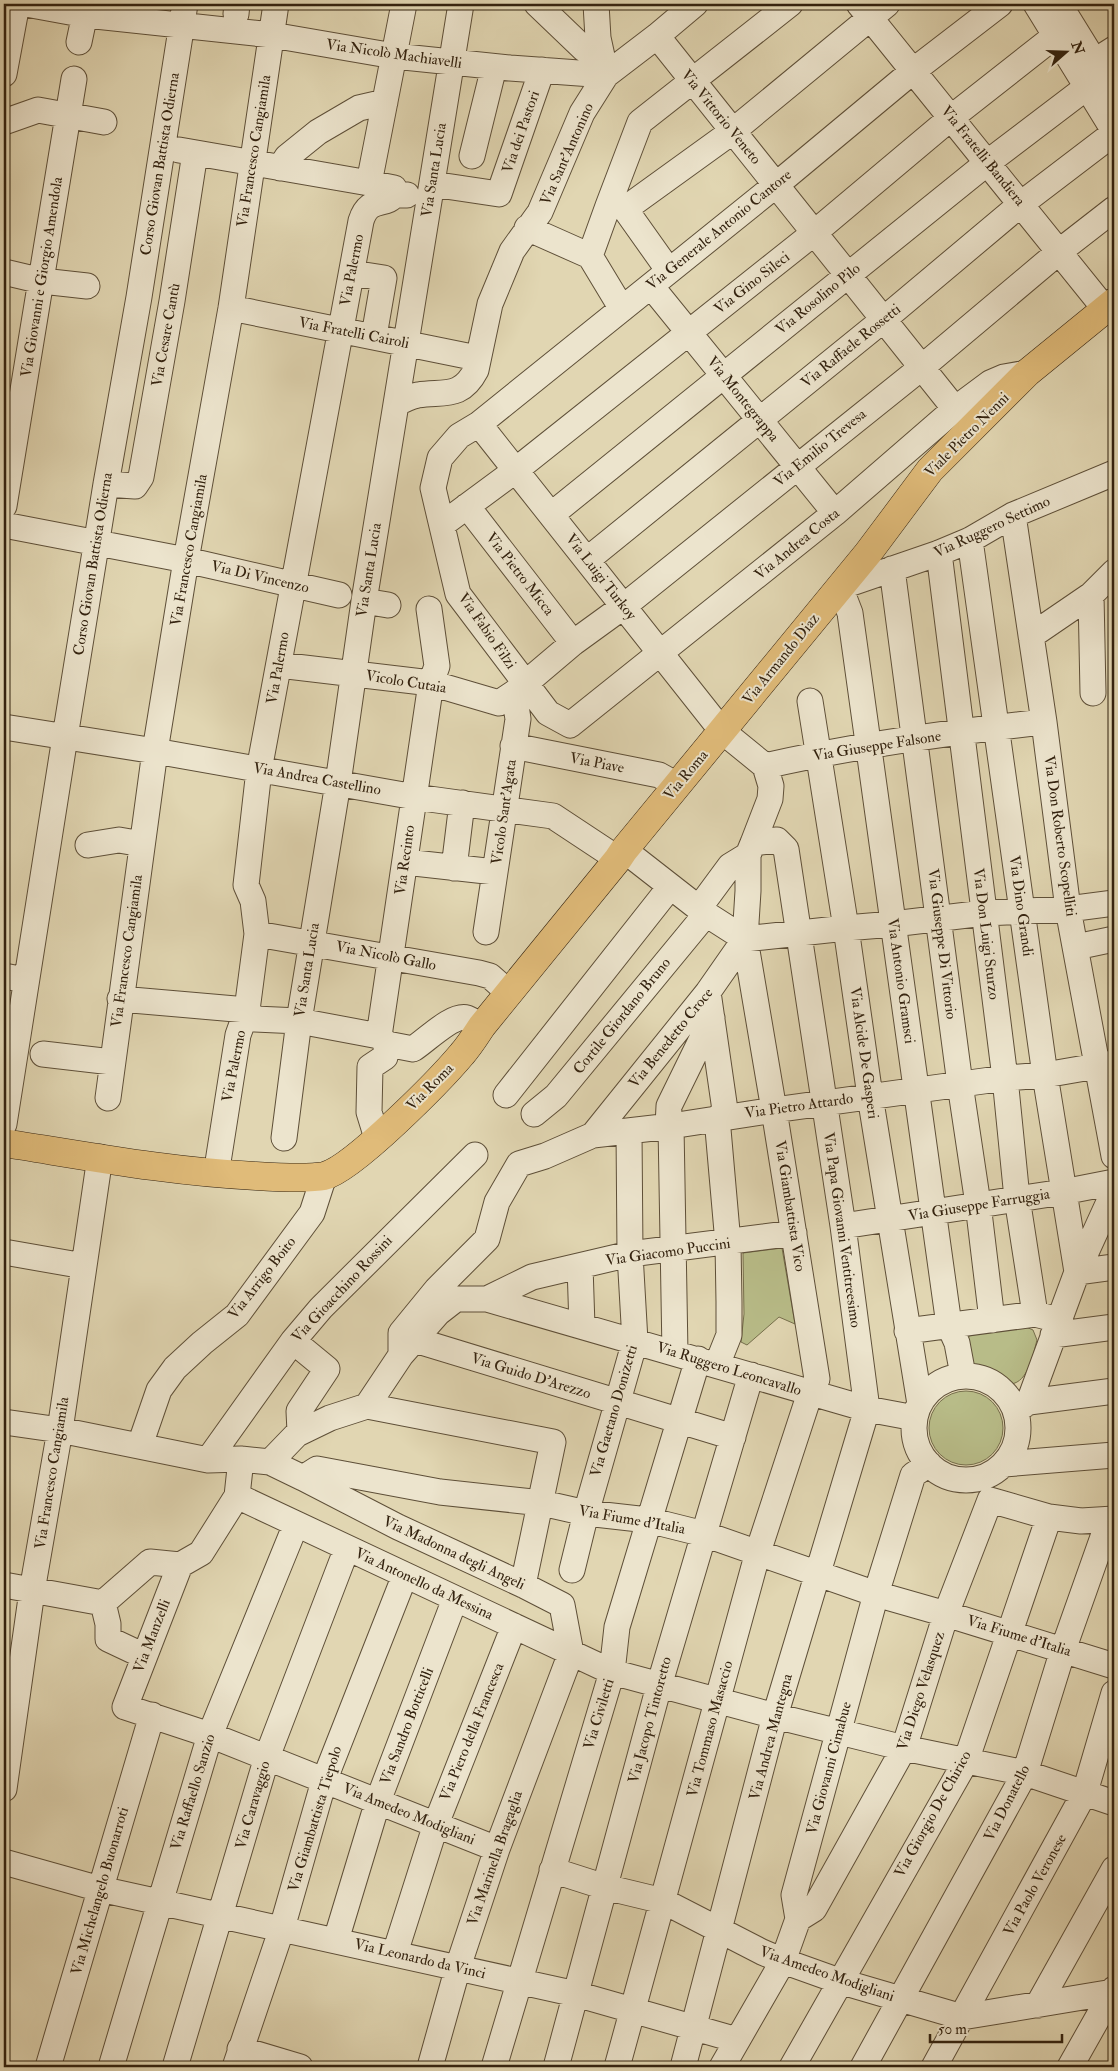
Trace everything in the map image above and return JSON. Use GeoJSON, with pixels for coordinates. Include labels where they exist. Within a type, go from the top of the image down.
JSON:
{"type":"FeatureCollection","features":[{"type":"Feature","properties":{"kind":"main road","name":"Viale Pietro Nenni"},"geometry":{"type":"LineString","coordinates":[[840,587],[930,470],[1027,373],[1110,305]]}},
{"type":"Feature","properties":{"kind":"main road","name":"Via Armando Diaz"},"geometry":{"type":"LineString","coordinates":[[722,731],[840,587]]}},
{"type":"Feature","properties":{"kind":"main road","name":"Via Roma"},"geometry":{"type":"LineString","coordinates":[[4,1144],[209,1174],[275,1177],[324,1176],[342,1166],[376,1138],[438,1081],[463,1053],[482,1026],[722,731]]}},
{"type":"Feature","properties":{"kind":"street"},"geometry":{"type":"LineString","coordinates":[[4,74],[18,4]]}},
{"type":"Feature","properties":{"kind":"street","name":"Via Nicolò Machiavelli"},"geometry":{"type":"LineString","coordinates":[[26,4],[184,15],[272,35],[394,56],[450,63],[542,70],[604,68]]}},
{"type":"Feature","properties":{"kind":"street","name":"Via Francesco Cangiamila"},"geometry":{"type":"LineString","coordinates":[[108,1098],[155,751],[186,560],[231,308],[276,4]]}},
{"type":"Feature","properties":{"kind":"street"},"geometry":{"type":"LineString","coordinates":[[368,182],[404,4]]}},
{"type":"Feature","properties":{"kind":"street","name":"Via Santa Lucia"},"geometry":{"type":"LineString","coordinates":[[284,1138],[299,1021],[355,674],[364,601],[461,4]]}},
{"type":"Feature","properties":{"kind":"street"},"geometry":{"type":"LineString","coordinates":[[537,4],[604,68]]}},
{"type":"Feature","properties":{"kind":"street"},"geometry":{"type":"LineString","coordinates":[[596,4],[598,38],[604,68]]}},
{"type":"Feature","properties":{"kind":"street"},"geometry":{"type":"LineString","coordinates":[[604,68],[657,36],[695,4]]}},
{"type":"Feature","properties":{"kind":"street"},"geometry":{"type":"LineString","coordinates":[[622,206],[616,183],[640,122],[790,4]]}},
{"type":"Feature","properties":{"kind":"street","name":"Via Generale Antonio Cantore"},"geometry":{"type":"LineString","coordinates":[[440,458],[459,436],[479,424],[619,304],[776,185],[913,71],[1000,4]]}},
{"type":"Feature","properties":{"kind":"street"},"geometry":{"type":"LineString","coordinates":[[1036,4],[1114,132]]}},
{"type":"Feature","properties":{"kind":"street"},"geometry":{"type":"LineString","coordinates":[[1063,5],[1104,55],[1114,92]]}},
{"type":"Feature","properties":{"kind":"street"},"geometry":{"type":"LineString","coordinates":[[586,254],[622,206],[733,131],[872,8]]}},
{"type":"Feature","properties":{"kind":"street","name":"Via Fratelli Bandiera"},"geometry":{"type":"LineString","coordinates":[[872,8],[913,71],[1060,251],[1110,305]]}},
{"type":"Feature","properties":{"kind":"street"},"geometry":{"type":"LineString","coordinates":[[80,42],[87,9]]}},
{"type":"Feature","properties":{"kind":"street","name":"Corso Giovan Battista Odierna"},"geometry":{"type":"LineString","coordinates":[[4,1124],[22,1051],[14,978],[65,737],[184,15]]}},
{"type":"Feature","properties":{"kind":"street","name":"Via Vittorio Veneto"},"geometry":{"type":"LineString","coordinates":[[657,36],[921,368],[955,408]]}},
{"type":"Feature","properties":{"kind":"street","name":"Via Gino Sileci"},"geometry":{"type":"LineString","coordinates":[[443,524],[516,470],[689,333],[814,233],[952,117],[1055,36]]}},
{"type":"Feature","properties":{"kind":"street"},"geometry":{"type":"LineString","coordinates":[[472,156],[494,67]]}},
{"type":"Feature","properties":{"kind":"street","name":"Via Sant'Antonino"},"geometry":{"type":"LineString","coordinates":[[396,404],[418,395],[444,394],[460,389],[472,377],[476,370],[477,358],[490,304],[512,251],[540,212],[582,113],[604,68]]}},
{"type":"Feature","properties":{"kind":"street","name":"Via dei Pastori"},"geometry":{"type":"LineString","coordinates":[[430,191],[499,194],[542,70]]}},
{"type":"Feature","properties":{"kind":"street","name":"Via Giovanni e Giorgio Amendola"},"geometry":{"type":"LineString","coordinates":[[4,506],[74,78]]}},
{"type":"Feature","properties":{"kind":"street","name":"Via Rosolino Pilo"},"geometry":{"type":"LineString","coordinates":[[551,515],[987,163],[1087,87]]}},
{"type":"Feature","properties":{"kind":"street"},"geometry":{"type":"LineString","coordinates":[[280,168],[287,157],[318,132],[359,108],[385,102]]}},
{"type":"Feature","properties":{"kind":"street"},"geometry":{"type":"LineString","coordinates":[[4,122],[38,110],[104,122]]}},
{"type":"Feature","properties":{"kind":"street","name":"Via Raffaele Rossetti"},"geometry":{"type":"LineString","coordinates":[[587,560],[883,320],[1022,204],[1114,132]]}},
{"type":"Feature","properties":{"kind":"street"},"geometry":{"type":"LineString","coordinates":[[162,146],[368,182],[394,188],[396,194],[430,191]]}},
{"type":"Feature","properties":{"kind":"street","name":"Via Cesare Cantù"},"geometry":{"type":"LineString","coordinates":[[106,484],[135,486],[141,477],[172,301],[195,152]]}},
{"type":"Feature","properties":{"kind":"street","name":"Via Palermo"},"geometry":{"type":"LineString","coordinates":[[218,1162],[238,1035],[247,1010],[257,934],[253,901],[246,885],[259,770],[293,584],[363,215],[372,205],[392,199],[396,194]]}},
{"type":"Feature","properties":{"kind":"street","name":"Via Montegrappa"},"geometry":{"type":"LineString","coordinates":[[622,206],[660,273],[689,333],[836,513]]}},
{"type":"Feature","properties":{"kind":"street","name":"Via Emilio Trevesa"},"geometry":{"type":"LineString","coordinates":[[519,689],[573,643],[624,606],[921,368],[1060,251],[1114,209]]}},
{"type":"Feature","properties":{"kind":"street"},"geometry":{"type":"LineString","coordinates":[[527,228],[586,254],[619,304]]}},
{"type":"Feature","properties":{"kind":"street"},"geometry":{"type":"LineString","coordinates":[[4,272],[42,281],[87,286]]}},
{"type":"Feature","properties":{"kind":"street"},"geometry":{"type":"LineString","coordinates":[[352,273],[384,278],[374,336]]}},
{"type":"Feature","properties":{"kind":"street"},"geometry":{"type":"LineString","coordinates":[[139,297],[172,301]]}},
{"type":"Feature","properties":{"kind":"street","name":"Via Fratelli Cairoli"},"geometry":{"type":"LineString","coordinates":[[231,308],[477,358]]}},
{"type":"Feature","properties":{"kind":"street","name":"Via Andrea Costa"},"geometry":{"type":"LineString","coordinates":[[570,725],[836,513],[955,408],[990,383],[1004,377],[1027,373]]}},
{"type":"Feature","properties":{"kind":"street","name":"Via Luigi Turkoy"},"geometry":{"type":"LineString","coordinates":[[479,424],[722,731]]}},
{"type":"Feature","properties":{"kind":"street","name":"Via Fabio Filzi"},"geometry":{"type":"LineString","coordinates":[[440,458],[433,488],[458,594],[519,689],[548,713],[570,725]]}},
{"type":"Feature","properties":{"kind":"street","name":"Via Ruggero Settimo"},"geometry":{"type":"LineString","coordinates":[[840,587],[939,553],[970,540],[1014,514],[1114,472]]}},
{"type":"Feature","properties":{"kind":"street","name":"Via Pietro Micca"},"geometry":{"type":"LineString","coordinates":[[467,506],[573,643]]}},
{"type":"Feature","properties":{"kind":"street","name":"Via Don Roberto Scopelliti"},"geometry":{"type":"LineString","coordinates":[[1014,514],[1044,722],[1068,909],[1106,1065],[1114,1156]]}},
{"type":"Feature","properties":{"kind":"street","name":"Via Di Vincenzo"},"geometry":{"type":"LineString","coordinates":[[4,525],[186,560],[340,595]]}},
{"type":"Feature","properties":{"kind":"street","name":"Via Dino Grandi"},"geometry":{"type":"LineString","coordinates":[[970,540],[1045,1075],[1063,1192],[1078,1272]]}},
{"type":"Feature","properties":{"kind":"street","name":"Via Don Luigi Sturzo"},"geometry":{"type":"LineString","coordinates":[[939,553],[1005,1078],[1017,1198],[1035,1314]]}},
{"type":"Feature","properties":{"kind":"street","name":"Via Giuseppe Di Vittorio"},"geometry":{"type":"LineString","coordinates":[[892,569],[992,1320]]}},
{"type":"Feature","properties":{"kind":"street"},"geometry":{"type":"LineString","coordinates":[[1032,636],[1091,595],[1114,572]]}},
{"type":"Feature","properties":{"kind":"street","name":"Via Antonio Gramsci"},"geometry":{"type":"LineString","coordinates":[[840,587],[850,613],[948,1325],[957,1343],[962,1375]]}},
{"type":"Feature","properties":{"kind":"street"},"geometry":{"type":"LineString","coordinates":[[1091,595],[1093,693]]}},
{"type":"Feature","properties":{"kind":"street"},"geometry":{"type":"LineString","coordinates":[[364,601],[388,605]]}},
{"type":"Feature","properties":{"kind":"street","name":"Via Recinto"},"geometry":{"type":"LineString","coordinates":[[376,1138],[369,1112],[370,1067],[384,1058],[383,1040],[391,957],[431,683],[437,666],[429,609]]}},
{"type":"Feature","properties":{"kind":"street","name":"Vicolo Cutaia"},"geometry":{"type":"LineString","coordinates":[[279,665],[431,683],[499,703],[519,689]]}},
{"type":"Feature","properties":{"kind":"street","name":"Vicolo Sant'Agata"},"geometry":{"type":"LineString","coordinates":[[486,932],[518,719],[519,689]]}},
{"type":"Feature","properties":{"kind":"street","name":"Via Alcide De Gasperi"},"geometry":{"type":"LineString","coordinates":[[810,701],[908,1331],[917,1411]]}},
{"type":"Feature","properties":{"kind":"street","name":"Via Giuseppe Falsone"},"geometry":{"type":"LineString","coordinates":[[765,766],[818,754],[868,746],[996,727],[1044,722]]}},
{"type":"Feature","properties":{"kind":"street","name":"Via Andrea Castellino"},"geometry":{"type":"LineString","coordinates":[[4,727],[155,751],[415,797],[553,816],[621,854],[744,940]]}},
{"type":"Feature","properties":{"kind":"street"},"geometry":{"type":"LineString","coordinates":[[722,731],[765,766]]}},
{"type":"Feature","properties":{"kind":"street","name":"Via Piave"},"geometry":{"type":"LineString","coordinates":[[514,746],[659,775],[677,785]]}},
{"type":"Feature","properties":{"kind":"street","name":"Via Giambattista Vico"},"geometry":{"type":"LineString","coordinates":[[765,766],[771,786],[770,799],[751,849],[744,940],[794,1233],[813,1386]]}},
{"type":"Feature","properties":{"kind":"street"},"geometry":{"type":"LineString","coordinates":[[454,868],[462,803]]}},
{"type":"Feature","properties":{"kind":"street"},"geometry":{"type":"LineString","coordinates":[[88,845],[119,840],[142,844]]}},
{"type":"Feature","properties":{"kind":"street","name":"Via Papa Giovanni Ventitreesimo"},"geometry":{"type":"LineString","coordinates":[[751,849],[777,840],[786,849],[843,1226],[867,1409]]}},
{"type":"Feature","properties":{"kind":"street"},"geometry":{"type":"LineString","coordinates":[[702,911],[730,866],[751,849]]}},
{"type":"Feature","properties":{"kind":"street"},"geometry":{"type":"LineString","coordinates":[[405,862],[495,872]]}},
{"type":"Feature","properties":{"kind":"street"},"geometry":{"type":"LineString","coordinates":[[506,1095],[670,887]]}},
{"type":"Feature","properties":{"kind":"street"},"geometry":{"type":"LineString","coordinates":[[744,940],[984,913],[1068,909],[1114,904]]}},
{"type":"Feature","properties":{"kind":"street","name":"Cortile Giordano Bruno"},"geometry":{"type":"LineString","coordinates":[[534,1114],[556,1096],[702,911]]}},
{"type":"Feature","properties":{"kind":"street","name":"Via Nicolò Gallo"},"geometry":{"type":"LineString","coordinates":[[257,934],[311,942],[490,976],[509,993]]}},
{"type":"Feature","properties":{"kind":"street"},"geometry":{"type":"LineString","coordinates":[[1076,947],[1114,939]]}},
{"type":"Feature","properties":{"kind":"street","name":"Via Benedetto Croce"},"geometry":{"type":"LineString","coordinates":[[593,1134],[708,992],[744,940]]}},
{"type":"Feature","properties":{"kind":"street"},"geometry":{"type":"LineString","coordinates":[[708,992],[712,1018],[721,1118],[728,1243],[729,1335],[697,1359],[674,1249],[669,1106],[712,1018]]}},
{"type":"Feature","properties":{"kind":"street"},"geometry":{"type":"LineString","coordinates":[[120,999],[247,1010],[254,1019],[299,1021],[383,1040],[413,1049],[449,1020],[466,1018],[482,1026]]}},
{"type":"Feature","properties":{"kind":"street"},"geometry":{"type":"LineString","coordinates":[[22,1051],[112,1062]]}},
{"type":"Feature","properties":{"kind":"street","name":"Via Pietro Attardo"},"geometry":{"type":"LineString","coordinates":[[408,1348],[401,1333],[437,1289],[487,1239],[498,1202],[519,1164],[545,1156],[593,1134],[669,1126],[870,1096],[1005,1078],[1045,1075],[1106,1065]]}},
{"type":"Feature","properties":{"kind":"street","name":"Via Gaetano Donizetti"},"geometry":{"type":"LineString","coordinates":[[572,1570],[586,1513],[635,1341],[630,1254],[629,1131]]}},
{"type":"Feature","properties":{"kind":"street","name":"Via Gioacchino Rossini"},"geometry":{"type":"LineString","coordinates":[[208,1460],[293,1341],[321,1308],[474,1155]]}},
{"type":"Feature","properties":{"kind":"street","name":"Via Francesco Cangiamila"},"geometry":{"type":"LineString","coordinates":[[5,1779],[32,1591],[60,1430],[100,1157]]}},
{"type":"Feature","properties":{"kind":"street","name":"Via Arrigo Boito"},"geometry":{"type":"LineString","coordinates":[[140,1445],[159,1390],[175,1368],[237,1315],[312,1213],[324,1176]]}},
{"type":"Feature","properties":{"kind":"street","name":"Via Giuseppe Farruggia"},"geometry":{"type":"LineString","coordinates":[[843,1226],[1063,1192],[1114,1182]]}},
{"type":"Feature","properties":{"kind":"street"},"geometry":{"type":"LineString","coordinates":[[1114,1191],[1022,1406],[1014,1449],[993,1470],[975,1479],[958,1479],[943,1474],[929,1464],[920,1451],[916,1439],[917,1411],[930,1390],[945,1380],[962,1375],[980,1377],[996,1385],[1022,1406],[1114,1391]]}},
{"type":"Feature","properties":{"kind":"street","name":"Via Giacomo Puccini"},"geometry":{"type":"LineString","coordinates":[[487,1299],[532,1277],[630,1254],[728,1243],[794,1233]]}},
{"type":"Feature","properties":{"kind":"street"},"geometry":{"type":"LineString","coordinates":[[4,1252],[84,1266]]}},
{"type":"Feature","properties":{"kind":"street"},"geometry":{"type":"LineString","coordinates":[[580,1266],[582,1326]]}},
{"type":"Feature","properties":{"kind":"street"},"geometry":{"type":"LineString","coordinates":[[1078,1272],[1114,1267]]}},
{"type":"Feature","properties":{"kind":"street"},"geometry":{"type":"LineString","coordinates":[[367,1406],[408,1348],[438,1313],[456,1299],[487,1299]]}},
{"type":"Feature","properties":{"kind":"street","name":"Via Ruggero Leoncavallo"},"geometry":{"type":"LineString","coordinates":[[487,1299],[751,1375],[813,1386],[867,1409],[917,1411]]}},
{"type":"Feature","properties":{"kind":"street"},"geometry":{"type":"LineString","coordinates":[[908,1331],[1035,1314],[1056,1327],[1114,1327]]}},
{"type":"Feature","properties":{"kind":"street"},"geometry":{"type":"LineString","coordinates":[[293,1341],[327,1369],[299,1411],[300,1432]]}},
{"type":"Feature","properties":{"kind":"street","name":"Via Guido D'Arezzo"},"geometry":{"type":"LineString","coordinates":[[408,1348],[617,1402],[733,1437]]}},
{"type":"Feature","properties":{"kind":"street","name":"Via Civiletti"},"geometry":{"type":"LineString","coordinates":[[494,2067],[612,1672],[617,1628],[697,1359]]}},
{"type":"Feature","properties":{"kind":"street","name":"Via Jacopo Tintoretto"},"geometry":{"type":"LineString","coordinates":[[556,2067],[659,1686],[751,1375]]}},
{"type":"Feature","properties":{"kind":"street","name":"Via Tommaso Masaccio"},"geometry":{"type":"LineString","coordinates":[[617,2067],[758,1552],[813,1386]]}},
{"type":"Feature","properties":{"kind":"street"},"geometry":{"type":"LineString","coordinates":[[270,1462],[300,1432],[330,1418],[367,1406],[553,1442],[542,1503],[523,1585]]}},
{"type":"Feature","properties":{"kind":"street","name":"Via Andrea Mantegna"},"geometry":{"type":"LineString","coordinates":[[683,2067],[721,1930],[775,1716],[867,1409]]}},
{"type":"Feature","properties":{"kind":"street"},"geometry":{"type":"LineString","coordinates":[[4,1422],[60,1430],[208,1460],[241,1459],[270,1462],[303,1478]]}},
{"type":"Feature","properties":{"kind":"street"},"geometry":{"type":"LineString","coordinates":[[993,1470],[1114,1454]]}},
{"type":"Feature","properties":{"kind":"street"},"geometry":{"type":"LineString","coordinates":[[103,1603],[150,1562],[180,1565],[201,1553],[237,1496],[241,1459]]}},
{"type":"Feature","properties":{"kind":"street","name":"Via Giovanni Cimabue"},"geometry":{"type":"LineString","coordinates":[[722,2067],[783,1961],[798,1919],[794,1894],[876,1594],[914,1475],[929,1464]]}},
{"type":"Feature","properties":{"kind":"street","name":"Via Fiume d'Italia"},"geometry":{"type":"LineString","coordinates":[[303,1478],[317,1469],[440,1492],[542,1503],[586,1513],[648,1520],[704,1534],[876,1594],[1114,1666]]}},
{"type":"Feature","properties":{"kind":"street"},"geometry":{"type":"LineString","coordinates":[[993,1470],[990,1500],[1050,1517],[1111,1520]]}},
{"type":"Feature","properties":{"kind":"street","name":"Via Madonna degli Angeli"},"geometry":{"type":"LineString","coordinates":[[303,1478],[398,1527],[562,1605],[571,1653]]}},
{"type":"Feature","properties":{"kind":"street","name":"Via Antonello da Messina"},"geometry":{"type":"LineString","coordinates":[[237,1496],[612,1672],[659,1686],[904,1748],[1025,1773],[1114,1803]]}},
{"type":"Feature","properties":{"kind":"street","name":"Via Diego Velasquez"},"geometry":{"type":"LineString","coordinates":[[798,1919],[814,1908],[904,1748],[946,1614],[990,1500]]}},
{"type":"Feature","properties":{"kind":"street","name":"Via Giorgio De Chirico"},"geometry":{"type":"LineString","coordinates":[[792,2067],[839,1981],[966,1761],[1008,1633],[1050,1517]]}},
{"type":"Feature","properties":{"kind":"street","name":"Via Donatello"},"geometry":{"type":"LineString","coordinates":[[863,2067],[1025,1773],[1063,1650],[1111,1520]]}},
{"type":"Feature","properties":{"kind":"street","name":"Via Raffaello Sanzio"},"geometry":{"type":"LineString","coordinates":[[111,2067],[210,1735],[296,1524]]}},
{"type":"Feature","properties":{"kind":"street","name":"Via Caravaggio"},"geometry":{"type":"LineString","coordinates":[[175,2067],[267,1757],[347,1548]]}},
{"type":"Feature","properties":{"kind":"street","name":"Via Manzelli"},"geometry":{"type":"LineString","coordinates":[[125,1707],[180,1565]]}},
{"type":"Feature","properties":{"kind":"street","name":"Via Giambattista Tiepolo"},"geometry":{"type":"LineString","coordinates":[[238,2058],[282,1928],[324,1781],[405,1575]]}},
{"type":"Feature","properties":{"kind":"street"},"geometry":{"type":"LineString","coordinates":[[4,1585],[103,1603]]}},
{"type":"Feature","properties":{"kind":"street","name":"Via Sandro Botticelli"},"geometry":{"type":"LineString","coordinates":[[336,1940],[378,1800],[455,1598]]}},
{"type":"Feature","properties":{"kind":"street"},"geometry":{"type":"LineString","coordinates":[[103,1603],[108,1624],[108,1638],[144,1656]]}},
{"type":"Feature","properties":{"kind":"street","name":"Via Piero della Francesca"},"geometry":{"type":"LineString","coordinates":[[395,1953],[436,1824],[514,1626]]}},
{"type":"Feature","properties":{"kind":"street","name":"Via Marinella Bragaglia"},"geometry":{"type":"LineString","coordinates":[[430,2067],[458,1967],[497,1849],[571,1653]]}},
{"type":"Feature","properties":{"kind":"street","name":"Via Paolo Veronese"},"geometry":{"type":"LineString","coordinates":[[934,2067],[1085,1792],[1114,1693]]}},
{"type":"Feature","properties":{"kind":"street","name":"Via Amedeo Modigliani"},"geometry":{"type":"LineString","coordinates":[[125,1707],[210,1735],[324,1781],[378,1800],[497,1849]]}},
{"type":"Feature","properties":{"kind":"street","name":"Via Michelangelo Buonarroti"},"geometry":{"type":"LineString","coordinates":[[48,2067],[152,1715]]}},
{"type":"Feature","properties":{"kind":"street","name":"Via Leonardo da Vinci"},"geometry":{"type":"LineString","coordinates":[[4,1862],[100,1889],[576,1994],[737,2040]]}},
{"type":"Feature","properties":{"kind":"street"},"geometry":{"type":"LineString","coordinates":[[1038,2005],[1114,1869]]}},
{"type":"Feature","properties":{"kind":"street","name":"Via Amedeo Modigliani"},"geometry":{"type":"LineString","coordinates":[[552,1870],[605,1887],[663,1901],[783,1961],[839,1981],[962,2017],[1114,1990]]}},
{"type":"Feature","properties":{"kind":"street"},"geometry":{"type":"LineString","coordinates":[[1070,2067],[1114,1990]]}},
{"type":"Feature","properties":{"kind":"street"},"geometry":{"type":"LineString","coordinates":[[238,2058],[300,2067]]}},
{"type":"Feature","properties":{"kind":"green space"},"geometry":{"type":"Polygon","coordinates":[[[782,1248],[795,1324],[779,1317],[747,1345],[741,1342],[744,1314],[743,1253],[782,1248]]]}},
{"type":"Feature","properties":{"kind":"green space"},"geometry":{"type":"Polygon","coordinates":[[[1026,1327],[1033,1330],[1037,1340],[1029,1367],[1017,1382],[1011,1384],[972,1365],[967,1337],[1026,1327]]]}},
{"type":"Feature","properties":{"kind":"green space"},"geometry":{"type":"Polygon","coordinates":[[[966,1391],[987,1397],[997,1407],[1003,1428],[997,1449],[987,1459],[966,1465],[945,1459],[935,1449],[929,1428],[935,1407],[945,1397],[966,1391]]]}}]}
